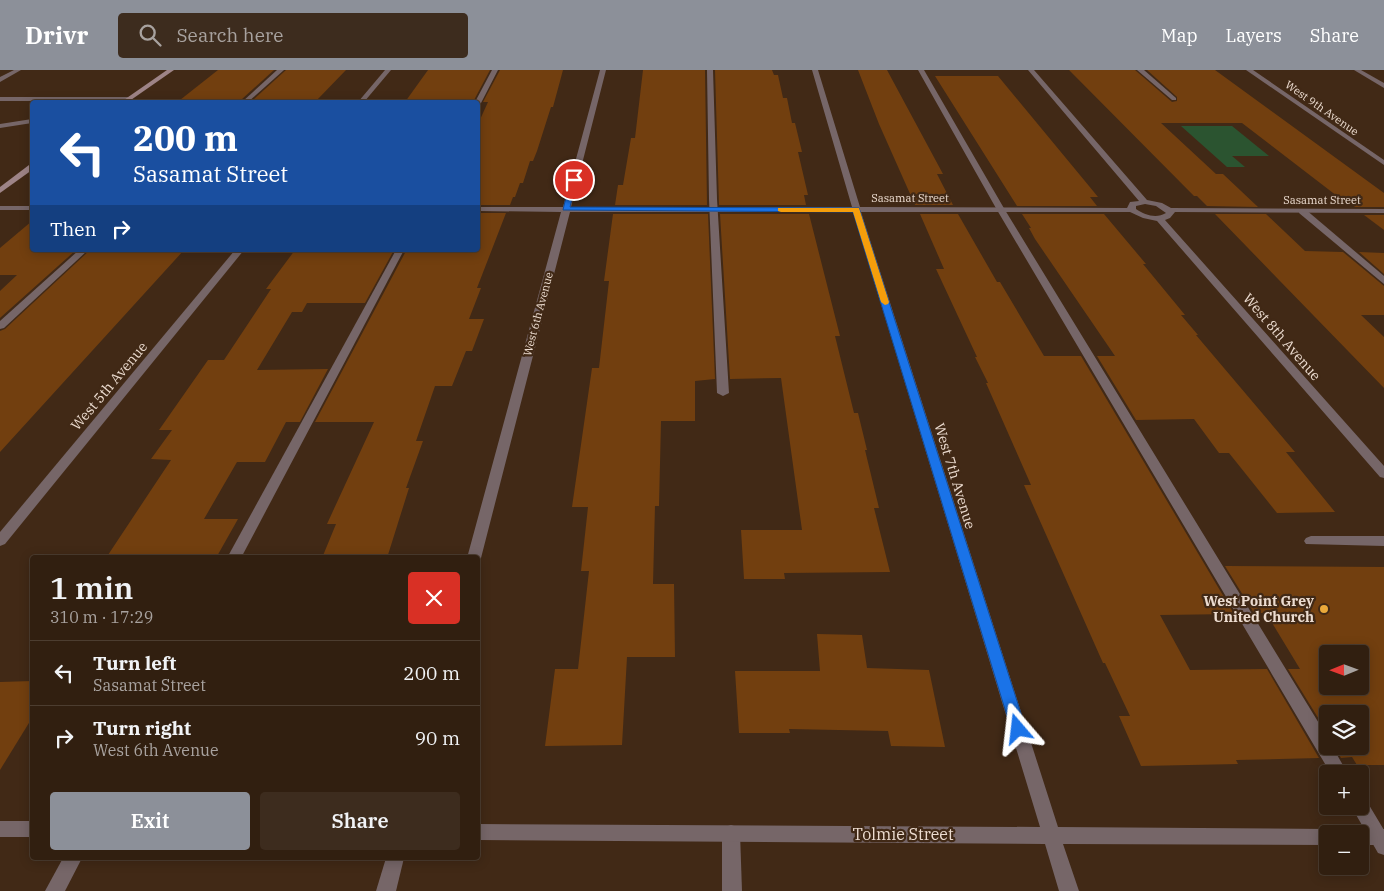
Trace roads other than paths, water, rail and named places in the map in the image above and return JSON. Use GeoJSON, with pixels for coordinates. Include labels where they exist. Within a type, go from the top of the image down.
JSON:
{"type":"FeatureCollection","features":[{"type":"Feature","properties":{"kind":"main road"},"geometry":{"type":"LineString","coordinates":[[128,100],[171,70]]}},
{"type":"Feature","properties":{"kind":"main road"},"geometry":{"type":"LineString","coordinates":[[0,191],[30,169]]}},
{"type":"Feature","properties":{"kind":"street"},"geometry":{"type":"LineString","coordinates":[[0,80],[18,70]]}},
{"type":"Feature","properties":{"kind":"street"},"geometry":{"type":"LineString","coordinates":[[248,100],[281,70]]}},
{"type":"Feature","properties":{"kind":"street"},"geometry":{"type":"LineString","coordinates":[[363,100],[388,70]]}},
{"type":"Feature","properties":{"kind":"street"},"geometry":{"type":"LineString","coordinates":[[480,100],[495,70]]}},
{"type":"Feature","properties":{"kind":"street","name":"West 6th Avenue"},"geometry":{"type":"LineString","coordinates":[[475,555],[602,70]]}},
{"type":"Feature","properties":{"kind":"street"},"geometry":{"type":"LineString","coordinates":[[710,70],[714,209],[723,393]]}},
{"type":"Feature","properties":{"kind":"street","name":"West 7th Avenue"},"geometry":{"type":"LineString","coordinates":[[815,70],[856,209],[1069,891]]}},
{"type":"Feature","properties":{"kind":"street"},"geometry":{"type":"LineString","coordinates":[[921,70],[1001,210],[1335,765]]}},
{"type":"Feature","properties":{"kind":"street"},"geometry":{"type":"LineString","coordinates":[[1031,70],[1145,202]]}},
{"type":"Feature","properties":{"kind":"street"},"geometry":{"type":"LineString","coordinates":[[1140,70],[1174,99]]}},
{"type":"Feature","properties":{"kind":"street","name":"West 9th Avenue"},"geometry":{"type":"LineString","coordinates":[[1249,70],[1384,162]]}},
{"type":"Feature","properties":{"kind":"street"},"geometry":{"type":"LineString","coordinates":[[1357,70],[1384,86]]}},
{"type":"Feature","properties":{"kind":"street"},"geometry":{"type":"LineString","coordinates":[[0,99],[64,100]]}},
{"type":"Feature","properties":{"kind":"street"},"geometry":{"type":"LineString","coordinates":[[0,126],[30,121]]}},
{"type":"Feature","properties":{"kind":"street"},"geometry":{"type":"LineString","coordinates":[[1145,202],[1133,204],[1132,210],[1143,216],[1159,218],[1169,215],[1169,210]]}},
{"type":"Feature","properties":{"kind":"street","name":"Sasamat Street"},"geometry":{"type":"LineString","coordinates":[[1145,202],[1159,205],[1169,210],[1384,211]]}},
{"type":"Feature","properties":{"kind":"street"},"geometry":{"type":"LineString","coordinates":[[0,208],[30,208]]}},
{"type":"Feature","properties":{"kind":"street","name":"Sasamat Street"},"geometry":{"type":"LineString","coordinates":[[480,209],[1132,210]]}},
{"type":"Feature","properties":{"kind":"street"},"geometry":{"type":"LineString","coordinates":[[1302,211],[1384,282]]}},
{"type":"Feature","properties":{"kind":"street","name":"West 8th Avenue"},"geometry":{"type":"LineString","coordinates":[[1159,218],[1384,474]]}},
{"type":"Feature","properties":{"kind":"street"},"geometry":{"type":"LineString","coordinates":[[0,326],[82,252]]}},
{"type":"Feature","properties":{"kind":"street","name":"West 5th Avenue"},"geometry":{"type":"LineString","coordinates":[[0,541],[238,252]]}},
{"type":"Feature","properties":{"kind":"street"},"geometry":{"type":"LineString","coordinates":[[236,555],[399,252]]}},
{"type":"Feature","properties":{"kind":"street"},"geometry":{"type":"LineString","coordinates":[[1311,541],[1384,541]]}},
{"type":"Feature","properties":{"kind":"street"},"geometry":{"type":"LineString","coordinates":[[1364,815],[1376,839]]}},
{"type":"Feature","properties":{"kind":"street"},"geometry":{"type":"LineString","coordinates":[[0,829],[30,830]]}},
{"type":"Feature","properties":{"kind":"street","name":"Tolmie Street"},"geometry":{"type":"LineString","coordinates":[[480,832],[1319,837]]}},
{"type":"Feature","properties":{"kind":"street"},"geometry":{"type":"LineString","coordinates":[[731,833],[732,891]]}},
{"type":"Feature","properties":{"kind":"street"},"geometry":{"type":"LineString","coordinates":[[56,891],[72,860]]}},
{"type":"Feature","properties":{"kind":"street"},"geometry":{"type":"LineString","coordinates":[[386,891],[394,860]]}},
{"type":"Feature","properties":{"kind":"place","name":"West Point Grey United Church"},"geometry":{"type":"Point","coordinates":[1324,609]}}]}
